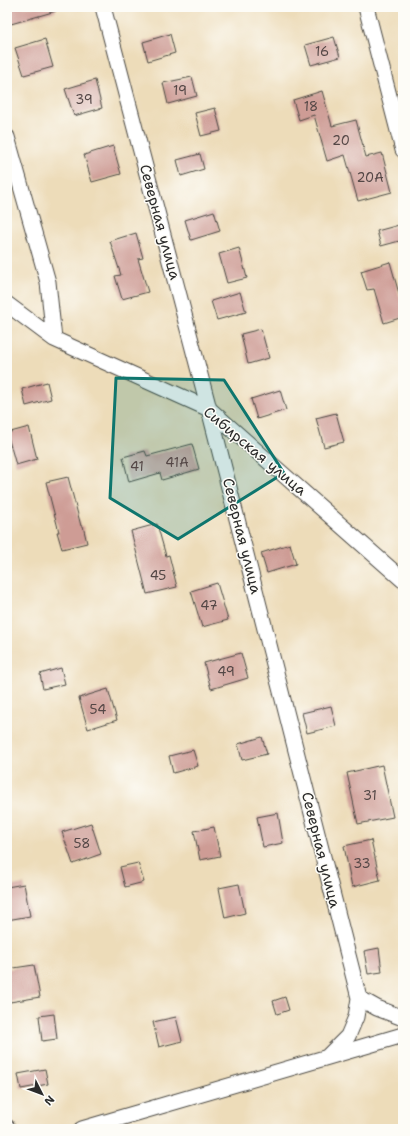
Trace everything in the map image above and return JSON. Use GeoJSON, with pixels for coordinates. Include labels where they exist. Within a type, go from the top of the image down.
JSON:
{"type":"FeatureCollection","features":[{"type":"Feature","properties":{"kind":"street","name":"Северная улица"},"geometry":{"type":"LineString","coordinates":[[103,7],[209,409],[359,998],[356,1017],[348,1036],[326,1057]]}},
{"type":"Feature","properties":{"kind":"street"},"geometry":{"type":"LineString","coordinates":[[366,7],[403,150]]}},
{"type":"Feature","properties":{"kind":"street"},"geometry":{"type":"LineString","coordinates":[[7,137],[48,282],[54,339]]}},
{"type":"Feature","properties":{"kind":"street","name":"Сибирская улица"},"geometry":{"type":"LineString","coordinates":[[7,304],[54,339],[209,409],[403,580]]}},
{"type":"Feature","properties":{"kind":"street"},"geometry":{"type":"LineString","coordinates":[[359,998],[377,1008],[403,1018]]}},
{"type":"Feature","properties":{"kind":"street"},"geometry":{"type":"LineString","coordinates":[[82,1129],[403,1035]]}},
{"type":"Feature","properties":{"kind":"highlighted area"},"geometry":{"type":"Polygon","coordinates":[[[116,378],[224,380],[284,473],[178,539],[110,498],[116,378]]]}},
{"type":"Feature","properties":{"kind":"building"},"geometry":{"type":"Polygon","coordinates":[[[7,7],[55,7],[56,11],[11,24],[7,7]]]}},
{"type":"Feature","properties":{"kind":"building"},"geometry":{"type":"Polygon","coordinates":[[[170,34],[175,53],[148,61],[143,42],[170,34]]]}},
{"type":"Feature","properties":{"kind":"building"},"geometry":{"type":"Polygon","coordinates":[[[334,37],[340,57],[311,65],[305,45],[334,37]]]}},
{"type":"Feature","properties":{"kind":"building"},"geometry":{"type":"Polygon","coordinates":[[[45,39],[53,67],[24,75],[15,48],[45,39]]]}},
{"type":"Feature","properties":{"kind":"building"},"geometry":{"type":"Polygon","coordinates":[[[192,77],[197,96],[168,104],[163,83],[192,77]]]}},
{"type":"Feature","properties":{"kind":"building"},"geometry":{"type":"Polygon","coordinates":[[[95,80],[102,108],[74,116],[65,89],[95,80]]]}},
{"type":"Feature","properties":{"kind":"building"},"geometry":{"type":"Polygon","coordinates":[[[322,91],[332,126],[356,120],[366,157],[382,153],[392,192],[358,201],[345,155],[327,161],[314,115],[299,120],[293,100],[322,91]]]}},
{"type":"Feature","properties":{"kind":"building"},"geometry":{"type":"Polygon","coordinates":[[[215,108],[221,131],[201,136],[195,113],[215,108]]]}},
{"type":"Feature","properties":{"kind":"building"},"geometry":{"type":"Polygon","coordinates":[[[113,146],[121,174],[92,182],[84,155],[113,146]]]}},
{"type":"Feature","properties":{"kind":"building"},"geometry":{"type":"Polygon","coordinates":[[[200,154],[204,169],[181,176],[177,160],[200,154]]]}},
{"type":"Feature","properties":{"kind":"building"},"geometry":{"type":"Polygon","coordinates":[[[214,211],[220,231],[191,240],[185,220],[214,211]]]}},
{"type":"Feature","properties":{"kind":"building"},"geometry":{"type":"Polygon","coordinates":[[[399,225],[403,240],[381,246],[377,231],[399,225]]]}},
{"type":"Feature","properties":{"kind":"building"},"geometry":{"type":"Polygon","coordinates":[[[136,233],[143,258],[138,259],[148,292],[122,299],[115,276],[121,275],[110,241],[136,233]]]}},
{"type":"Feature","properties":{"kind":"building"},"geometry":{"type":"Polygon","coordinates":[[[239,248],[247,278],[227,283],[219,254],[239,248]]]}},
{"type":"Feature","properties":{"kind":"building"},"geometry":{"type":"Polygon","coordinates":[[[390,262],[400,297],[403,296],[403,317],[384,323],[374,289],[367,290],[361,271],[390,262]]]}},
{"type":"Feature","properties":{"kind":"building"},"geometry":{"type":"Polygon","coordinates":[[[240,292],[246,312],[217,320],[211,301],[240,292]]]}},
{"type":"Feature","properties":{"kind":"building"},"geometry":{"type":"Polygon","coordinates":[[[261,329],[269,358],[248,364],[241,334],[261,329]]]}},
{"type":"Feature","properties":{"kind":"building"},"geometry":{"type":"Polygon","coordinates":[[[47,382],[51,399],[26,406],[22,389],[47,382]]]}},
{"type":"Feature","properties":{"kind":"building"},"geometry":{"type":"Polygon","coordinates":[[[280,390],[286,410],[257,419],[251,399],[280,390]]]}},
{"type":"Feature","properties":{"kind":"building"},"geometry":{"type":"Polygon","coordinates":[[[336,413],[344,442],[324,447],[316,418],[336,413]]]}},
{"type":"Feature","properties":{"kind":"building"},"geometry":{"type":"Polygon","coordinates":[[[29,427],[37,459],[16,465],[7,433],[29,427]]]}},
{"type":"Feature","properties":{"kind":"building"},"geometry":{"type":"Polygon","coordinates":[[[192,444],[199,469],[162,480],[160,473],[129,482],[123,457],[145,451],[147,456],[192,444]]]}},
{"type":"Feature","properties":{"kind":"building"},"geometry":{"type":"Polygon","coordinates":[[[68,477],[87,543],[62,549],[46,482],[68,477]]]}},
{"type":"Feature","properties":{"kind":"building"},"geometry":{"type":"Polygon","coordinates":[[[157,524],[166,556],[169,555],[177,587],[147,594],[131,531],[157,524]]]}},
{"type":"Feature","properties":{"kind":"building"},"geometry":{"type":"Polygon","coordinates":[[[290,544],[296,564],[267,573],[261,553],[290,544]]]}},
{"type":"Feature","properties":{"kind":"building"},"geometry":{"type":"Polygon","coordinates":[[[217,583],[228,620],[202,627],[191,591],[217,583]]]}},
{"type":"Feature","properties":{"kind":"building"},"geometry":{"type":"Polygon","coordinates":[[[241,653],[248,678],[211,689],[204,663],[241,653]]]}},
{"type":"Feature","properties":{"kind":"building"},"geometry":{"type":"Polygon","coordinates":[[[61,668],[65,684],[43,689],[40,674],[61,668]]]}},
{"type":"Feature","properties":{"kind":"building"},"geometry":{"type":"Polygon","coordinates":[[[108,689],[117,720],[88,729],[79,698],[108,689]]]}},
{"type":"Feature","properties":{"kind":"building"},"geometry":{"type":"Polygon","coordinates":[[[331,706],[336,726],[307,733],[302,713],[331,706]]]}},
{"type":"Feature","properties":{"kind":"building"},"geometry":{"type":"Polygon","coordinates":[[[262,737],[267,754],[242,760],[238,744],[262,737]]]}},
{"type":"Feature","properties":{"kind":"building"},"geometry":{"type":"Polygon","coordinates":[[[193,750],[198,766],[173,773],[169,756],[193,750]]]}},
{"type":"Feature","properties":{"kind":"building"},"geometry":{"type":"Polygon","coordinates":[[[382,765],[393,817],[358,824],[347,773],[382,765]]]}},
{"type":"Feature","properties":{"kind":"building"},"geometry":{"type":"Polygon","coordinates":[[[278,813],[283,843],[263,847],[257,817],[278,813]]]}},
{"type":"Feature","properties":{"kind":"building"},"geometry":{"type":"Polygon","coordinates":[[[91,823],[101,854],[73,864],[62,832],[91,823]]]}},
{"type":"Feature","properties":{"kind":"building"},"geometry":{"type":"Polygon","coordinates":[[[214,827],[220,856],[200,860],[194,831],[214,827]]]}},
{"type":"Feature","properties":{"kind":"building"},"geometry":{"type":"Polygon","coordinates":[[[371,840],[380,880],[352,887],[344,846],[371,840]]]}},
{"type":"Feature","properties":{"kind":"building"},"geometry":{"type":"Polygon","coordinates":[[[138,863],[144,882],[125,887],[120,867],[138,863]]]}},
{"type":"Feature","properties":{"kind":"building"},"geometry":{"type":"Polygon","coordinates":[[[24,884],[30,916],[7,920],[7,887],[24,884]]]}},
{"type":"Feature","properties":{"kind":"building"},"geometry":{"type":"Polygon","coordinates":[[[239,884],[245,913],[225,918],[219,888],[239,884]]]}},
{"type":"Feature","properties":{"kind":"building"},"geometry":{"type":"Polygon","coordinates":[[[379,948],[382,972],[368,974],[364,951],[379,948]]]}},
{"type":"Feature","properties":{"kind":"building"},"geometry":{"type":"Polygon","coordinates":[[[34,965],[40,997],[10,1002],[7,987],[7,969],[34,965]]]}},
{"type":"Feature","properties":{"kind":"building"},"geometry":{"type":"Polygon","coordinates":[[[285,997],[289,1010],[277,1014],[273,1001],[285,997]]]}},
{"type":"Feature","properties":{"kind":"building"},"geometry":{"type":"Polygon","coordinates":[[[54,1014],[57,1039],[42,1041],[39,1016],[54,1014]]]}},
{"type":"Feature","properties":{"kind":"building"},"geometry":{"type":"Polygon","coordinates":[[[176,1017],[182,1041],[159,1047],[153,1022],[176,1017]]]}},
{"type":"Feature","properties":{"kind":"building"},"geometry":{"type":"Polygon","coordinates":[[[45,1069],[48,1084],[21,1089],[18,1074],[45,1069]]]}}]}
